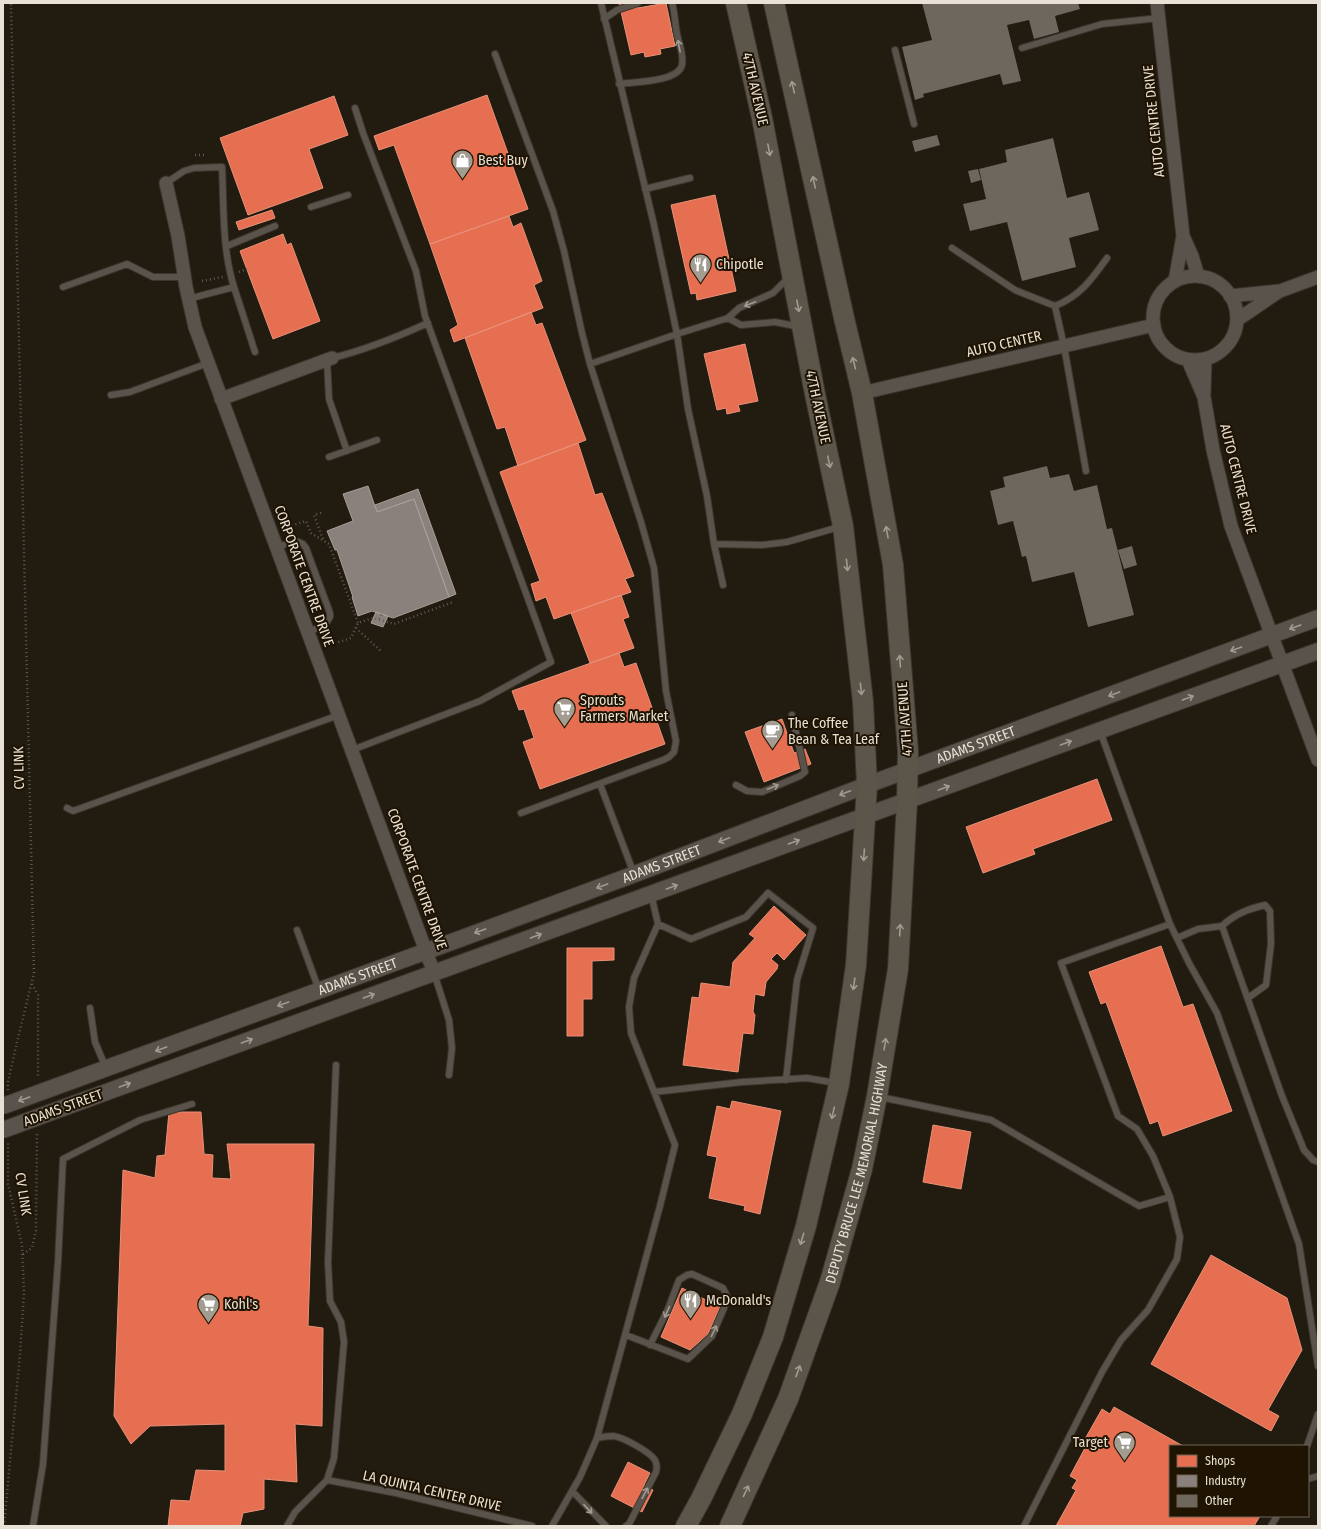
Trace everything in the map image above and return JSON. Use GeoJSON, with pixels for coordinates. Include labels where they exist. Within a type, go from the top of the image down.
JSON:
{"type":"FeatureCollection","features":[{"type":"Feature","properties":{"kind":"main road","name":"47TH AVENUE"},"geometry":{"type":"LineString","coordinates":[[736,3],[762,118],[815,394],[843,526],[863,702],[867,784],[866,816]]}},
{"type":"Feature","properties":{"kind":"main road","name":"47TH AVENUE"},"geometry":{"type":"LineString","coordinates":[[774,3],[862,393],[893,565],[908,770],[907,801]]}},
{"type":"Feature","properties":{"kind":"main road","name":"DEPUTY BRUCE LEE MEMORIAL HIGHWAY"},"geometry":{"type":"LineString","coordinates":[[730,1526],[788,1399],[830,1282],[862,1170],[877,1096],[898,969],[907,801]]}},
{"type":"Feature","properties":{"kind":"main road"},"geometry":{"type":"LineString","coordinates":[[686,1526],[702,1499],[742,1414],[772,1337],[806,1226],[839,1084],[856,966],[866,816]]}},
{"type":"Feature","properties":{"kind":"street","name":"AUTO CENTRE DRIVE"},"geometry":{"type":"LineString","coordinates":[[1157,3],[1183,236],[1175,281]]}},
{"type":"Feature","properties":{"kind":"street","name":"CORPORATE CENTRE DRIVE"},"geometry":{"type":"LineString","coordinates":[[166,183],[178,236],[188,299],[195,327],[434,973]]}},
{"type":"Feature","properties":{"kind":"street","name":"AUTO CENTRE DRIVE"},"geometry":{"type":"LineString","coordinates":[[1183,236],[1192,256],[1198,276]]}},
{"type":"Feature","properties":{"kind":"street"},"geometry":{"type":"LineString","coordinates":[[1198,276],[1217,282],[1230,296],[1235,308],[1237,320],[1234,333],[1227,345],[1218,354],[1205,359],[1188,360],[1176,356],[1165,348],[1158,338],[1154,325],[1153,312],[1157,300],[1165,289],[1175,281],[1186,277],[1198,276]]}},
{"type":"Feature","properties":{"kind":"street"},"geometry":{"type":"LineString","coordinates":[[1230,296],[1280,291],[1318,278]]}},
{"type":"Feature","properties":{"kind":"street"},"geometry":{"type":"LineString","coordinates":[[1237,320],[1280,291]]}},
{"type":"Feature","properties":{"kind":"street","name":"AUTO CENTER"},"geometry":{"type":"LineString","coordinates":[[862,393],[1154,325]]}},
{"type":"Feature","properties":{"kind":"street"},"geometry":{"type":"LineString","coordinates":[[221,399],[330,359]]}},
{"type":"Feature","properties":{"kind":"street","name":"AUTO CENTRE DRIVE"},"geometry":{"type":"LineString","coordinates":[[1205,359],[1204,397],[1213,450],[1231,526],[1318,760]]}},
{"type":"Feature","properties":{"kind":"street","name":"AUTO CENTRE DRIVE"},"geometry":{"type":"LineString","coordinates":[[1188,360],[1204,397]]}},
{"type":"Feature","properties":{"kind":"street","name":"ADAMS STREET"},"geometry":{"type":"LineString","coordinates":[[6,1102],[43,1092],[426,951],[634,874],[867,784],[1318,618]]}},
{"type":"Feature","properties":{"kind":"street","name":"ADAMS STREET"},"geometry":{"type":"LineString","coordinates":[[6,1134],[32,1119],[1318,651]]}},
{"type":"Feature","properties":{"kind":"lane"},"geometry":{"type":"LineString","coordinates":[[601,3],[645,189],[677,334],[688,409],[707,496],[714,544],[723,586]]}},
{"type":"Feature","properties":{"kind":"lane"},"geometry":{"type":"LineString","coordinates":[[604,19],[617,10],[638,3]]}},
{"type":"Feature","properties":{"kind":"lane"},"geometry":{"type":"LineString","coordinates":[[619,84],[667,78],[677,72],[682,66],[682,58],[672,3]]}},
{"type":"Feature","properties":{"kind":"lane"},"geometry":{"type":"LineString","coordinates":[[1022,48],[1102,24],[1158,18]]}},
{"type":"Feature","properties":{"kind":"lane"},"geometry":{"type":"LineString","coordinates":[[895,50],[914,124]]}},
{"type":"Feature","properties":{"kind":"lane"},"geometry":{"type":"LineString","coordinates":[[495,54],[538,172],[554,211],[590,364],[651,555],[654,568],[666,691],[676,741],[674,752],[669,757],[521,813]]}},
{"type":"Feature","properties":{"kind":"lane"},"geometry":{"type":"LineString","coordinates":[[352,750],[480,701],[551,662],[428,323],[416,272],[363,133],[356,108]]}},
{"type":"Feature","properties":{"kind":"lane"},"geometry":{"type":"LineString","coordinates":[[166,183],[184,171],[194,168],[222,167],[230,275],[255,352]]}},
{"type":"Feature","properties":{"kind":"lane"},"geometry":{"type":"LineString","coordinates":[[645,189],[690,178]]}},
{"type":"Feature","properties":{"kind":"lane"},"geometry":{"type":"LineString","coordinates":[[310,207],[348,194]]}},
{"type":"Feature","properties":{"kind":"lane"},"geometry":{"type":"LineString","coordinates":[[227,246],[275,226]]}},
{"type":"Feature","properties":{"kind":"lane"},"geometry":{"type":"LineString","coordinates":[[952,248],[1015,290],[1056,306],[1068,301],[1080,291],[1107,258]]}},
{"type":"Feature","properties":{"kind":"lane"},"geometry":{"type":"LineString","coordinates":[[63,287],[127,264],[154,277],[184,277]]}},
{"type":"Feature","properties":{"kind":"lane"},"geometry":{"type":"LineString","coordinates":[[590,364],[728,318],[739,308],[773,294],[792,274]]}},
{"type":"Feature","properties":{"kind":"lane"},"geometry":{"type":"LineString","coordinates":[[188,299],[234,287]]}},
{"type":"Feature","properties":{"kind":"lane"},"geometry":{"type":"LineString","coordinates":[[1056,306],[1086,471]]}},
{"type":"Feature","properties":{"kind":"lane"},"geometry":{"type":"LineString","coordinates":[[728,318],[741,325],[775,322],[802,328]]}},
{"type":"Feature","properties":{"kind":"lane"},"geometry":{"type":"LineString","coordinates":[[348,451],[329,399],[330,359],[357,352],[428,323]]}},
{"type":"Feature","properties":{"kind":"lane"},"geometry":{"type":"LineString","coordinates":[[111,395],[130,392],[208,363]]}},
{"type":"Feature","properties":{"kind":"lane"},"geometry":{"type":"LineString","coordinates":[[329,457],[376,440]]}},
{"type":"Feature","properties":{"kind":"lane"},"geometry":{"type":"LineString","coordinates":[[714,544],[762,545],[787,542],[843,526]]}},
{"type":"Feature","properties":{"kind":"lane"},"geometry":{"type":"LineString","coordinates":[[276,547],[296,541],[304,544],[306,548],[330,613],[330,617],[325,626],[308,632]]}},
{"type":"Feature","properties":{"kind":"lane"},"geometry":{"type":"LineString","coordinates":[[67,808],[72,811],[339,715]]}},
{"type":"Feature","properties":{"kind":"lane"},"geometry":{"type":"LineString","coordinates":[[736,785],[747,791],[762,792],[800,776],[805,772],[792,715]]}},
{"type":"Feature","properties":{"kind":"lane"},"geometry":{"type":"LineString","coordinates":[[1100,731],[1170,924],[1189,964],[1216,1013],[1299,1244],[1318,1366]]}},
{"type":"Feature","properties":{"kind":"lane"},"geometry":{"type":"LineString","coordinates":[[600,784],[634,874]]}},
{"type":"Feature","properties":{"kind":"lane"},"geometry":{"type":"LineString","coordinates":[[658,924],[691,939],[746,917],[768,893],[813,928],[797,980],[786,1080]]}},
{"type":"Feature","properties":{"kind":"lane"},"geometry":{"type":"LineString","coordinates":[[552,1526],[580,1477],[597,1438],[626,1335],[675,1145],[631,1033],[629,1007],[634,978],[658,924],[651,894]]}},
{"type":"Feature","properties":{"kind":"lane"},"geometry":{"type":"LineString","coordinates":[[1177,938],[1198,929],[1222,926],[1231,917],[1265,905],[1270,911],[1271,944],[1266,985],[1248,998]]}},
{"type":"Feature","properties":{"kind":"lane"},"geometry":{"type":"LineString","coordinates":[[1024,1526],[1102,1372],[1122,1340],[1148,1310],[1177,1259],[1180,1237],[1170,1197],[1153,1156],[1137,1129],[1118,1116],[1061,963],[1170,924]]}},
{"type":"Feature","properties":{"kind":"lane"},"geometry":{"type":"LineString","coordinates":[[1222,926],[1282,1096],[1304,1150],[1313,1160],[1318,1162]]}},
{"type":"Feature","properties":{"kind":"lane"},"geometry":{"type":"LineString","coordinates":[[297,930],[319,990]]}},
{"type":"Feature","properties":{"kind":"lane"},"geometry":{"type":"LineString","coordinates":[[434,973],[443,997],[449,1020],[452,1048],[449,1075]]}},
{"type":"Feature","properties":{"kind":"lane"},"geometry":{"type":"LineString","coordinates":[[90,1008],[95,1042],[106,1069]]}},
{"type":"Feature","properties":{"kind":"lane"},"geometry":{"type":"LineString","coordinates":[[287,1526],[295,1512],[327,1480],[334,1458],[344,1342],[341,1322],[330,1300],[328,1262],[336,1065]]}},
{"type":"Feature","properties":{"kind":"lane"},"geometry":{"type":"LineString","coordinates":[[654,1092],[742,1082],[807,1078],[839,1084]]}},
{"type":"Feature","properties":{"kind":"lane"},"geometry":{"type":"LineString","coordinates":[[877,1096],[992,1120],[1139,1206],[1170,1197]]}},
{"type":"Feature","properties":{"kind":"lane"},"geometry":{"type":"LineString","coordinates":[[33,1526],[43,1464],[58,1262],[63,1159],[140,1120],[192,1104]]}},
{"type":"Feature","properties":{"kind":"lane"},"geometry":{"type":"LineString","coordinates":[[626,1335],[650,1345],[688,1359],[712,1336],[724,1308],[727,1296],[723,1288],[692,1274],[679,1280],[659,1330],[650,1345]]}},
{"type":"Feature","properties":{"kind":"lane"},"geometry":{"type":"LineString","coordinates":[[1306,1445],[1318,1414]]}},
{"type":"Feature","properties":{"kind":"lane"},"geometry":{"type":"LineString","coordinates":[[597,1438],[612,1436],[620,1438],[649,1454],[657,1465],[656,1472],[629,1524],[626,1526]]}},
{"type":"Feature","properties":{"kind":"lane","name":"LA QUINTA CENTER DRIVE"},"geometry":{"type":"LineString","coordinates":[[327,1480],[396,1493],[532,1526]]}},
{"type":"Feature","properties":{"kind":"lane"},"geometry":{"type":"LineString","coordinates":[[572,1491],[606,1526]]}},
{"type":"Feature","properties":{"kind":"lane"},"geometry":{"type":"LineString","coordinates":[[1271,1526],[1276,1517]]}},
{"type":"Feature","properties":{"kind":"path","name":"CV LINK"},"geometry":{"type":"LineString","coordinates":[[6,1102],[8,1082],[34,973],[10,3]]}},
{"type":"Feature","properties":{"kind":"path"},"geometry":{"type":"LineString","coordinates":[[195,155],[207,155]]}},
{"type":"Feature","properties":{"kind":"path"},"geometry":{"type":"LineString","coordinates":[[239,272],[247,269]]}},
{"type":"Feature","properties":{"kind":"path"},"geometry":{"type":"LineString","coordinates":[[202,281],[221,278]]}},
{"type":"Feature","properties":{"kind":"path"},"geometry":{"type":"LineString","coordinates":[[323,540],[314,516],[324,512]]}},
{"type":"Feature","properties":{"kind":"path"},"geometry":{"type":"LineString","coordinates":[[284,528],[306,521],[311,533],[330,544],[358,623]]}},
{"type":"Feature","properties":{"kind":"path"},"geometry":{"type":"LineString","coordinates":[[327,646],[351,638],[358,623],[373,618],[394,624],[453,602]]}},
{"type":"Feature","properties":{"kind":"path"},"geometry":{"type":"LineString","coordinates":[[379,620],[382,614]]}},
{"type":"Feature","properties":{"kind":"path"},"geometry":{"type":"LineString","coordinates":[[355,628],[382,652]]}},
{"type":"Feature","properties":{"kind":"path"},"geometry":{"type":"LineString","coordinates":[[32,984],[38,995],[38,1082],[43,1092]]}},
{"type":"Feature","properties":{"kind":"path"},"geometry":{"type":"LineString","coordinates":[[23,1254],[32,1248],[36,1230],[38,1134],[32,1119]]}},
{"type":"Feature","properties":{"kind":"path","name":"CV LINK"},"geometry":{"type":"LineString","coordinates":[[4,1526],[20,1354],[24,1293],[22,1245],[8,1184],[6,1134]]}},
{"type":"Feature","properties":{"kind":"building: Shops"},"geometry":{"type":"Polygon","coordinates":[[[619,3],[636,3],[638,8],[666,3],[675,46],[660,49],[661,54],[645,57],[644,52],[631,55],[619,3]]]}},
{"type":"Feature","properties":{"kind":"building: Shops","name":"Best Buy"},"geometry":{"type":"Polygon","coordinates":[[[487,95],[528,209],[430,244],[394,145],[379,150],[374,136],[487,95]]]}},
{"type":"Feature","properties":{"kind":"building: Shops"},"geometry":{"type":"Polygon","coordinates":[[[334,96],[348,135],[309,149],[323,188],[248,215],[220,138],[334,96]]]}},
{"type":"Feature","properties":{"kind":"building: Shops"},"geometry":{"type":"Polygon","coordinates":[[[715,195],[736,291],[697,300],[696,293],[691,294],[671,205],[715,195]]]}},
{"type":"Feature","properties":{"kind":"building: Shops"},"geometry":{"type":"Polygon","coordinates":[[[272,210],[275,218],[239,230],[236,222],[272,210]]]}},
{"type":"Feature","properties":{"kind":"building: Shops"},"geometry":{"type":"Polygon","coordinates":[[[509,216],[513,227],[521,223],[542,281],[534,285],[543,308],[454,342],[450,330],[458,325],[430,244],[509,216]]]}},
{"type":"Feature","properties":{"kind":"building: Shops"},"geometry":{"type":"Polygon","coordinates":[[[283,234],[287,245],[291,243],[320,321],[273,339],[240,251],[283,234]]]}},
{"type":"Feature","properties":{"kind":"building: Shops"},"geometry":{"type":"Polygon","coordinates":[[[531,312],[536,325],[542,323],[586,440],[518,466],[505,427],[497,429],[465,338],[531,312]]]}},
{"type":"Feature","properties":{"kind":"building: Shops"},"geometry":{"type":"Polygon","coordinates":[[[745,344],[758,401],[738,405],[740,411],[727,414],[726,408],[717,410],[704,354],[745,344]]]}},
{"type":"Feature","properties":{"kind":"building: Shops"},"geometry":{"type":"Polygon","coordinates":[[[578,443],[595,495],[602,493],[634,576],[625,579],[631,592],[554,619],[546,597],[536,601],[531,584],[540,581],[500,472],[578,443]]]}},
{"type":"Feature","properties":{"kind":"building: Shops"},"geometry":{"type":"Polygon","coordinates":[[[621,595],[629,617],[623,619],[634,648],[590,663],[571,613],[621,595]]]}},
{"type":"Feature","properties":{"kind":"building: Shops"},"geometry":{"type":"Polygon","coordinates":[[[619,653],[624,667],[636,663],[665,744],[540,789],[523,742],[534,738],[524,709],[519,710],[512,691],[619,653]]]}},
{"type":"Feature","properties":{"kind":"building: Shops","name":"The Coffee Bean & Tea Leaf"},"geometry":{"type":"Polygon","coordinates":[[[782,719],[794,753],[805,749],[811,764],[764,782],[745,732],[782,719]]]}},
{"type":"Feature","properties":{"kind":"building: Shops"},"geometry":{"type":"Polygon","coordinates":[[[1097,779],[1112,820],[1033,849],[1035,854],[983,873],[966,827],[1097,779]]]}},
{"type":"Feature","properties":{"kind":"building: Shops"},"geometry":{"type":"Polygon","coordinates":[[[774,906],[806,935],[784,960],[777,953],[771,959],[778,965],[777,969],[766,982],[764,996],[755,994],[753,1034],[743,1033],[738,1072],[683,1065],[692,997],[699,998],[701,983],[730,987],[733,962],[755,938],[749,934],[774,906]]]}},
{"type":"Feature","properties":{"kind":"building: Shops"},"geometry":{"type":"Polygon","coordinates":[[[1161,946],[1183,1007],[1193,1004],[1232,1111],[1163,1136],[1158,1121],[1150,1124],[1106,1002],[1101,1004],[1089,972],[1161,946]]]}},
{"type":"Feature","properties":{"kind":"building: Shops"},"geometry":{"type":"Polygon","coordinates":[[[567,948],[614,948],[614,960],[592,961],[592,999],[583,999],[583,1036],[567,1036],[567,948]]]}},
{"type":"Feature","properties":{"kind":"building: Shops"},"geometry":{"type":"Polygon","coordinates":[[[732,1101],[781,1111],[760,1214],[744,1210],[745,1206],[709,1198],[717,1157],[707,1155],[717,1106],[730,1109],[732,1101]]]}},
{"type":"Feature","properties":{"kind":"building: Shops"},"geometry":{"type":"Polygon","coordinates":[[[169,1112],[201,1112],[204,1154],[213,1155],[212,1178],[231,1179],[227,1144],[314,1144],[308,1326],[323,1328],[322,1426],[295,1424],[297,1482],[264,1479],[264,1509],[243,1513],[240,1526],[168,1526],[171,1500],[190,1501],[196,1470],[225,1471],[225,1424],[150,1426],[131,1444],[114,1416],[123,1170],[155,1178],[157,1156],[165,1155],[169,1112]]]}},
{"type":"Feature","properties":{"kind":"building: Shops"},"geometry":{"type":"Polygon","coordinates":[[[933,1125],[971,1132],[961,1189],[923,1182],[933,1125]]]}},
{"type":"Feature","properties":{"kind":"building: Shops"},"geometry":{"type":"Polygon","coordinates":[[[1211,1255],[1287,1298],[1302,1350],[1268,1410],[1279,1416],[1271,1431],[1151,1364],[1211,1255]]]}},
{"type":"Feature","properties":{"kind":"building: Shops","name":"McDonald's"},"geometry":{"type":"Polygon","coordinates":[[[682,1288],[720,1307],[708,1334],[690,1350],[661,1337],[682,1288]]]}},
{"type":"Feature","properties":{"kind":"building: Shops","name":"Target"},"geometry":{"type":"Polygon","coordinates":[[[1114,1407],[1181,1445],[1169,1445],[1169,1517],[1259,1517],[1254,1526],[1056,1526],[1076,1490],[1072,1488],[1077,1480],[1070,1476],[1085,1448],[1081,1446],[1102,1409],[1110,1414],[1114,1407]]]}},
{"type":"Feature","properties":{"kind":"building: Shops"},"geometry":{"type":"Polygon","coordinates":[[[628,1462],[650,1473],[644,1485],[653,1490],[642,1512],[611,1496],[628,1462]]]}},
{"type":"Feature","properties":{"kind":"building: Industry"},"geometry":{"type":"Polygon","coordinates":[[[368,486],[377,512],[414,499],[449,597],[393,618],[372,611],[358,616],[337,550],[335,550],[327,531],[353,521],[343,494],[368,486]]]}},
{"type":"Feature","properties":{"kind":"building: Industry"},"geometry":{"type":"Polygon","coordinates":[[[418,489],[456,594],[449,597],[414,499],[377,512],[375,505],[418,489]]]}},
{"type":"Feature","properties":{"kind":"building: Industry"},"geometry":{"type":"Polygon","coordinates":[[[376,612],[388,616],[383,627],[371,623],[376,612]]]}},
{"type":"Feature","properties":{"kind":"building: Other"},"geometry":{"type":"Polygon","coordinates":[[[922,3],[1078,3],[1080,9],[1055,16],[1059,32],[1034,39],[1029,20],[1007,25],[1021,81],[1003,85],[1000,74],[923,94],[924,97],[915,100],[902,47],[932,40],[922,3]]]}},
{"type":"Feature","properties":{"kind":"building: Other"},"geometry":{"type":"Polygon","coordinates":[[[937,135],[940,145],[915,152],[912,141],[937,135]]]}},
{"type":"Feature","properties":{"kind":"building: Other"},"geometry":{"type":"Polygon","coordinates":[[[1053,138],[1067,198],[1089,192],[1099,230],[1069,238],[1076,267],[1022,281],[1007,222],[970,231],[963,204],[986,199],[979,169],[1007,162],[1005,150],[1053,138]]]}},
{"type":"Feature","properties":{"kind":"building: Other"},"geometry":{"type":"Polygon","coordinates":[[[978,169],[981,180],[971,183],[968,171],[978,169]]]}},
{"type":"Feature","properties":{"kind":"building: Other"},"geometry":{"type":"Polygon","coordinates":[[[1047,466],[1050,478],[1069,474],[1074,491],[1097,485],[1107,529],[1112,528],[1134,615],[1088,627],[1074,572],[1032,582],[1026,556],[1022,557],[1013,521],[998,525],[990,491],[1005,487],[1003,477],[1047,466]]]}},
{"type":"Feature","properties":{"kind":"building: Other"},"geometry":{"type":"Polygon","coordinates":[[[1132,546],[1137,565],[1124,569],[1118,550],[1132,546]]]}},
{"type":"Feature","properties":{"kind":"place","name":"Best Buy"},"geometry":{"type":"Point","coordinates":[462,180]}},
{"type":"Feature","properties":{"kind":"place","name":"Chipotle"},"geometry":{"type":"Point","coordinates":[701,284]}},
{"type":"Feature","properties":{"kind":"place","name":"Sprouts Farmers Market"},"geometry":{"type":"Point","coordinates":[564,728]}},
{"type":"Feature","properties":{"kind":"place","name":"The Coffee Bean & Tea Leaf"},"geometry":{"type":"Point","coordinates":[773,750]}},
{"type":"Feature","properties":{"kind":"place","name":"McDonald's"},"geometry":{"type":"Point","coordinates":[691,1320]}},
{"type":"Feature","properties":{"kind":"place","name":"Kohl's"},"geometry":{"type":"Point","coordinates":[209,1324]}},
{"type":"Feature","properties":{"kind":"place","name":"Target"},"geometry":{"type":"Point","coordinates":[1124,1462]}}]}
